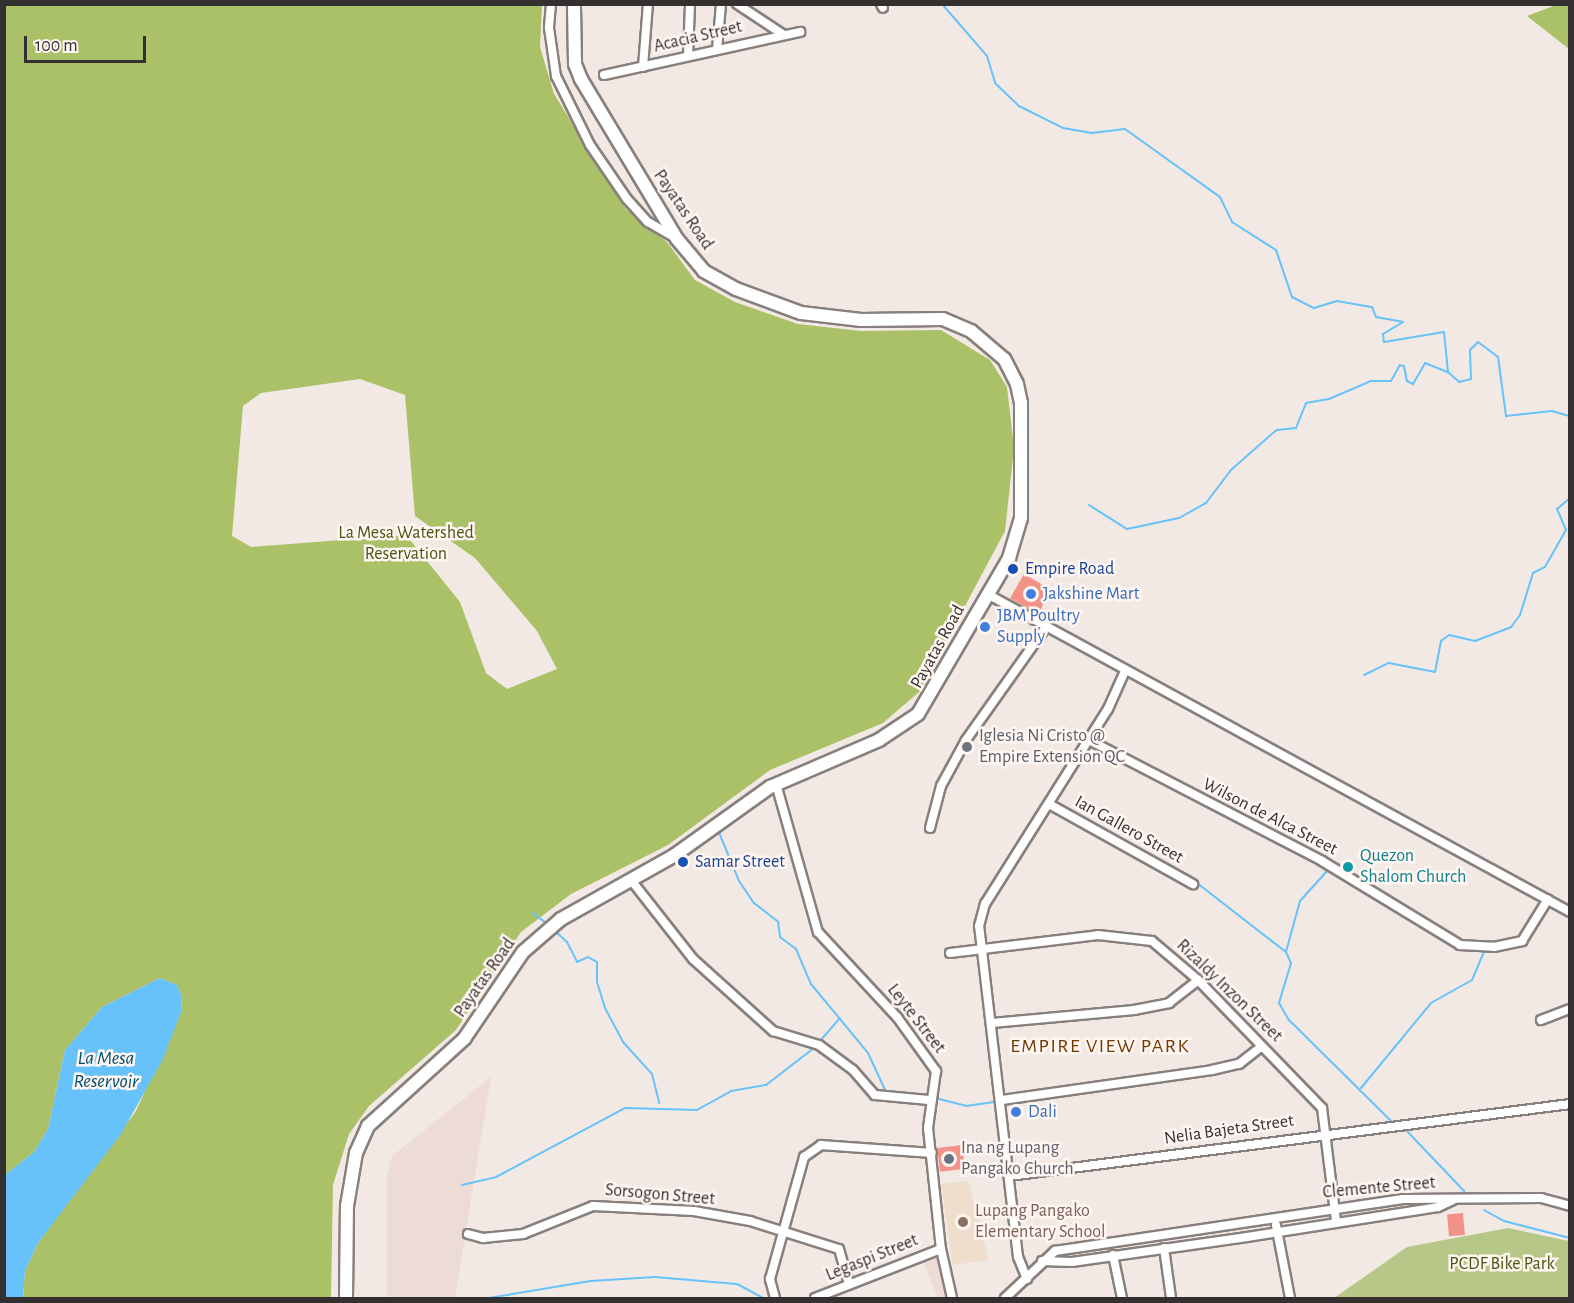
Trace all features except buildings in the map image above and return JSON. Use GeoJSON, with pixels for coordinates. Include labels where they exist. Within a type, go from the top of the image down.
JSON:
{"type":"FeatureCollection","features":[{"type":"Feature","properties":{"kind":"main road","name":"Payatas Road"},"geometry":{"type":"LineString","coordinates":[[346,1299],[347,1206],[356,1153],[368,1126],[464,1039],[530,944],[580,907],[631,879],[776,784],[879,740],[918,714],[1013,549],[1023,493],[1017,384],[997,352],[971,331],[944,320],[832,318],[779,307],[712,277],[677,239],[581,79],[575,64],[574,4]]}},
{"type":"Feature","properties":{"kind":"street"},"geometry":{"type":"LineString","coordinates":[[551,4],[549,28],[555,76],[590,145],[648,222],[677,239]]}},
{"type":"Feature","properties":{"kind":"street"},"geometry":{"type":"LineString","coordinates":[[642,67],[648,4]]}},
{"type":"Feature","properties":{"kind":"street"},"geometry":{"type":"LineString","coordinates":[[687,56],[690,4]]}},
{"type":"Feature","properties":{"kind":"street"},"geometry":{"type":"LineString","coordinates":[[717,50],[721,4]]}},
{"type":"Feature","properties":{"kind":"street"},"geometry":{"type":"LineString","coordinates":[[737,4],[784,35]]}},
{"type":"Feature","properties":{"kind":"street","name":"Acacia Street"},"geometry":{"type":"LineString","coordinates":[[604,75],[800,32]]}},
{"type":"Feature","properties":{"kind":"street"},"geometry":{"type":"LineString","coordinates":[[988,594],[1569,912]]}},
{"type":"Feature","properties":{"kind":"street"},"geometry":{"type":"LineString","coordinates":[[930,828],[941,786],[966,740],[1046,627]]}},
{"type":"Feature","properties":{"kind":"street"},"geometry":{"type":"LineString","coordinates":[[1027,1279],[1018,1257],[1002,1100],[979,927],[985,904],[1089,740],[1125,671]]}},
{"type":"Feature","properties":{"kind":"street","name":"Wilson de Alca Street"},"geometry":{"type":"LineString","coordinates":[[1089,740],[1322,861],[1460,945],[1512,946],[1530,933],[1548,899]]}},
{"type":"Feature","properties":{"kind":"street","name":"Leyte Street"},"geometry":{"type":"LineString","coordinates":[[776,784],[818,932],[897,1017],[936,1071],[928,1100],[941,1249],[952,1299]]}},
{"type":"Feature","properties":{"kind":"street","name":"Ian Gallero Street"},"geometry":{"type":"LineString","coordinates":[[1049,804],[1194,885]]}},
{"type":"Feature","properties":{"kind":"street"},"geometry":{"type":"LineString","coordinates":[[631,879],[693,959],[773,1031],[819,1045],[854,1070],[875,1095],[928,1100]]}},
{"type":"Feature","properties":{"kind":"street","name":"Rizaldy Inzon Street"},"geometry":{"type":"LineString","coordinates":[[950,953],[1098,935],[1140,937],[1152,941],[1198,980],[1322,1108],[1327,1133],[1336,1220]]}},
{"type":"Feature","properties":{"kind":"street"},"geometry":{"type":"LineString","coordinates":[[992,1023],[1115,1013],[1169,1003],[1198,980]]}},
{"type":"Feature","properties":{"kind":"street"},"geometry":{"type":"LineString","coordinates":[[1540,1020],[1569,1009]]}},
{"type":"Feature","properties":{"kind":"street"},"geometry":{"type":"LineString","coordinates":[[1002,1100],[1212,1070],[1239,1064],[1263,1048]]}},
{"type":"Feature","properties":{"kind":"street","name":"Nelia Bajeta Street"},"geometry":{"type":"LineString","coordinates":[[1009,1176],[1452,1115],[1569,1104]]}},
{"type":"Feature","properties":{"kind":"street"},"geometry":{"type":"LineString","coordinates":[[775,1299],[770,1279],[799,1165],[821,1145],[932,1153]]}},
{"type":"Feature","properties":{"kind":"street"},"geometry":{"type":"LineString","coordinates":[[1453,1200],[1541,1198],[1569,1206]]}},
{"type":"Feature","properties":{"kind":"street","name":"Clemente Street"},"geometry":{"type":"LineString","coordinates":[[1005,1299],[1055,1251],[1334,1207],[1403,1199],[1453,1200]]}},
{"type":"Feature","properties":{"kind":"street","name":"Clemente Street"},"geometry":{"type":"LineString","coordinates":[[1042,1261],[1113,1256],[1336,1220],[1438,1208],[1453,1200]]}},
{"type":"Feature","properties":{"kind":"street","name":"Sorsogon Street"},"geometry":{"type":"LineString","coordinates":[[468,1234],[483,1238],[523,1234],[593,1206],[694,1211],[782,1231],[839,1250],[849,1285]]}},
{"type":"Feature","properties":{"kind":"street"},"geometry":{"type":"LineString","coordinates":[[1274,1218],[1290,1299]]}},
{"type":"Feature","properties":{"kind":"street"},"geometry":{"type":"LineString","coordinates":[[1175,1232],[1177,1246]]}},
{"type":"Feature","properties":{"kind":"street"},"geometry":{"type":"LineString","coordinates":[[1129,1240],[1130,1253]]}},
{"type":"Feature","properties":{"kind":"street"},"geometry":{"type":"LineString","coordinates":[[1164,1248],[1171,1299]]}},
{"type":"Feature","properties":{"kind":"street","name":"Legaspi Street"},"geometry":{"type":"LineString","coordinates":[[815,1299],[941,1249]]}},
{"type":"Feature","properties":{"kind":"street"},"geometry":{"type":"LineString","coordinates":[[1113,1256],[1122,1299]]}},
{"type":"Feature","properties":{"kind":"shaded area"},"geometry":{"type":"Polygon","coordinates":[[[491,1077],[455,1298],[387,1298],[387,1177],[392,1156],[491,1077]]]}},
{"type":"Feature","properties":{"kind":"shaded area","name":"Lupang Pangako Elementary School"},"geometry":{"type":"Polygon","coordinates":[[[968,1181],[989,1260],[953,1265],[941,1184],[968,1181]]]}},
{"type":"Feature","properties":{"kind":"shaded area"},"geometry":{"type":"Polygon","coordinates":[[[935,1254],[949,1298],[938,1298],[921,1257],[935,1254]]]}},
{"type":"Feature","properties":{"kind":"green space","name":"La Mesa Watershed Reservation"},"geometry":{"type":"Polygon","coordinates":[[[5,5],[542,5],[540,47],[554,94],[626,209],[667,242],[695,280],[735,302],[798,324],[861,331],[941,330],[990,360],[1007,387],[1014,448],[1005,531],[919,692],[883,723],[770,770],[668,845],[571,894],[521,932],[456,1030],[369,1106],[349,1134],[333,1185],[331,1298],[23,1298],[25,1271],[38,1243],[136,1111],[181,1012],[182,997],[177,985],[160,978],[102,1007],[65,1050],[48,1129],[34,1152],[5,1175],[5,5]],[[360,379],[261,393],[243,406],[232,536],[251,547],[406,535],[460,602],[486,673],[507,689],[557,669],[537,631],[475,558],[415,516],[405,395],[360,379]]]}},
{"type":"Feature","properties":{"kind":"green space"},"geometry":{"type":"Polygon","coordinates":[[[1556,5],[1569,5],[1569,49],[1527,16],[1556,5]]]}},
{"type":"Feature","properties":{"kind":"green space","name":"PCDF Bike Park"},"geometry":{"type":"Polygon","coordinates":[[[1508,1228],[1569,1241],[1569,1298],[1334,1298],[1407,1247],[1508,1228]]]}},
{"type":"Feature","properties":{"kind":"water","name":"La Mesa Reservoir"},"geometry":{"type":"Polygon","coordinates":[[[160,978],[177,985],[182,997],[181,1012],[163,1059],[121,1134],[38,1243],[25,1271],[23,1298],[5,1298],[5,1175],[34,1152],[48,1129],[65,1050],[102,1007],[160,978]]]}},
{"type":"Feature","properties":{"kind":"waterway"},"geometry":{"type":"LineString","coordinates":[[942,4],[987,56],[995,83],[1019,106],[1063,128],[1092,133],[1125,129],[1220,197],[1232,222],[1276,250],[1292,297],[1314,308],[1337,301],[1372,307],[1376,317],[1403,322],[1383,334],[1384,342],[1444,332],[1448,372],[1459,382],[1471,379],[1470,350],[1478,342],[1498,357],[1506,416],[1552,411],[1570,416]]}},
{"type":"Feature","properties":{"kind":"waterway"},"geometry":{"type":"LineString","coordinates":[[1089,505],[1127,529],[1179,518],[1206,503],[1231,470],[1277,430],[1296,428],[1306,403],[1329,399],[1371,381],[1391,381],[1400,365],[1404,366],[1407,381],[1413,384],[1425,363],[1447,372]]}},
{"type":"Feature","properties":{"kind":"waterway"},"geometry":{"type":"LineString","coordinates":[[1364,675],[1389,663],[1435,672],[1441,641],[1449,635],[1475,641],[1511,627],[1520,615],[1533,573],[1545,567],[1566,530],[1557,509],[1570,498]]}},
{"type":"Feature","properties":{"kind":"waterway"},"geometry":{"type":"LineString","coordinates":[[718,830],[739,881],[754,903],[778,922],[780,937],[796,949],[811,984],[868,1053],[886,1092]]}},
{"type":"Feature","properties":{"kind":"waterway"},"geometry":{"type":"LineString","coordinates":[[1327,871],[1300,901],[1286,952],[1291,963],[1279,1003],[1289,1020],[1392,1122]]}},
{"type":"Feature","properties":{"kind":"waterway"},"geometry":{"type":"LineString","coordinates":[[1197,883],[1286,952]]}},
{"type":"Feature","properties":{"kind":"waterway"},"geometry":{"type":"LineString","coordinates":[[533,913],[547,924]]}},
{"type":"Feature","properties":{"kind":"waterway"},"geometry":{"type":"LineString","coordinates":[[554,930],[567,942],[577,962],[588,957],[597,962],[597,982],[605,1008],[623,1042],[652,1074],[659,1103]]}},
{"type":"Feature","properties":{"kind":"waterway"},"geometry":{"type":"LineString","coordinates":[[1361,1088],[1431,1003],[1472,980],[1485,950]]}},
{"type":"Feature","properties":{"kind":"waterway"},"geometry":{"type":"LineString","coordinates":[[820,1041],[840,1018]]}},
{"type":"Feature","properties":{"kind":"waterway"},"geometry":{"type":"LineString","coordinates":[[462,1185],[496,1177],[625,1108],[697,1110],[731,1091],[766,1085],[814,1048]]}},
{"type":"Feature","properties":{"kind":"waterway"},"geometry":{"type":"LineString","coordinates":[[935,1098],[966,1106],[996,1102]]}},
{"type":"Feature","properties":{"kind":"waterway"},"geometry":{"type":"LineString","coordinates":[[1405,1129],[1464,1191]]}},
{"type":"Feature","properties":{"kind":"waterway"},"geometry":{"type":"LineString","coordinates":[[1484,1210],[1504,1221],[1570,1238]]}},
{"type":"Feature","properties":{"kind":"waterway"},"geometry":{"type":"LineString","coordinates":[[489,1298],[591,1281],[655,1277],[737,1284],[763,1298]]}},
{"type":"Feature","properties":{"kind":"place","name":"Empire Road"},"geometry":{"type":"Point","coordinates":[1013,569]}},
{"type":"Feature","properties":{"kind":"place","name":"Jakshine Mart"},"geometry":{"type":"Point","coordinates":[1031,594]}},
{"type":"Feature","properties":{"kind":"place","name":"JBM Poultry Supply"},"geometry":{"type":"Point","coordinates":[985,627]}},
{"type":"Feature","properties":{"kind":"place","name":"Iglesia Ni Cristo @ Empire Extension QC"},"geometry":{"type":"Point","coordinates":[967,747]}},
{"type":"Feature","properties":{"kind":"place","name":"Samar Street"},"geometry":{"type":"Point","coordinates":[683,862]}},
{"type":"Feature","properties":{"kind":"place","name":"Quezon Shalom Church"},"geometry":{"type":"Point","coordinates":[1348,867]}},
{"type":"Feature","properties":{"kind":"place","name":"Dali"},"geometry":{"type":"Point","coordinates":[1016,1112]}},
{"type":"Feature","properties":{"kind":"place","name":"Ina ng Lupang Pangako Church"},"geometry":{"type":"Point","coordinates":[949,1159]}},
{"type":"Feature","properties":{"kind":"place","name":"Lupang Pangako Elementary School"},"geometry":{"type":"Point","coordinates":[963,1222]}},
{"type":"Feature","properties":{"kind":"district","name":"EMPIRE VIEW PARK"},"geometry":{"type":"Point","coordinates":[1100,1046]}}]}
